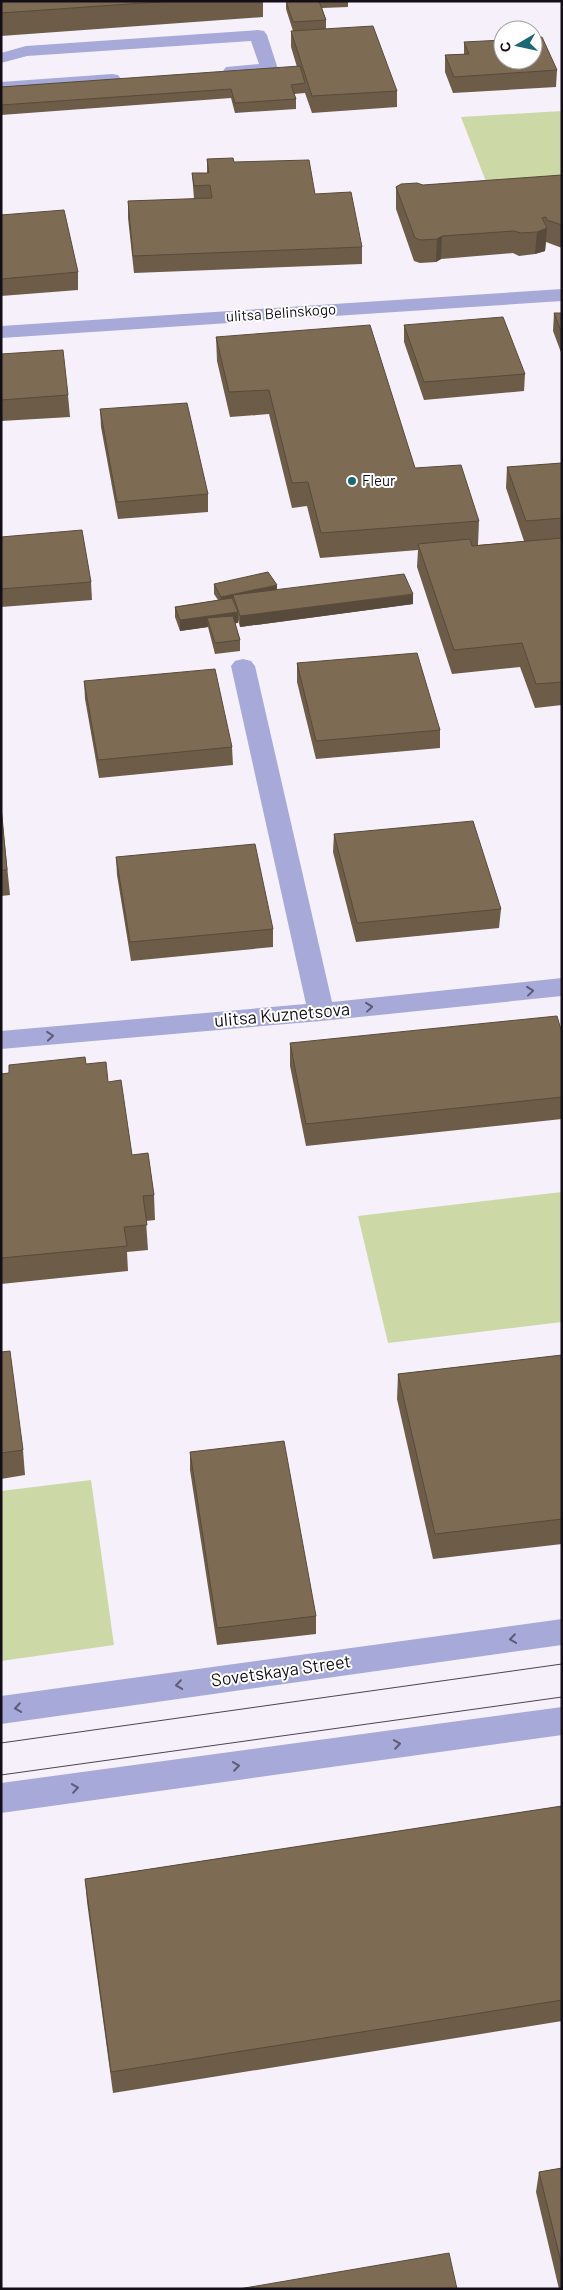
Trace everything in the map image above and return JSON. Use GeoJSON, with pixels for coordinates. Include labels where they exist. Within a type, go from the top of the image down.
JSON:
{"type":"FeatureCollection","features":[{"type":"Feature","properties":{"kind":"street"},"geometry":{"type":"LineString","coordinates":[[1,58],[26,51],[258,35],[269,69],[220,72]]}},
{"type":"Feature","properties":{"kind":"street"},"geometry":{"type":"LineString","coordinates":[[1,87],[130,78]]}},
{"type":"Feature","properties":{"kind":"street","name":"ulitsa Belinskogo"},"geometry":{"type":"LineString","coordinates":[[1,332],[562,295]]}},
{"type":"Feature","properties":{"kind":"street"},"geometry":{"type":"LineString","coordinates":[[243,666],[321,1012]]}},
{"type":"Feature","properties":{"kind":"street","name":"ulitsa Kuznetsova"},"geometry":{"type":"LineString","coordinates":[[1,1040],[321,1012],[562,988]]}},
{"type":"Feature","properties":{"kind":"street","name":"Sovetskaya Street"},"geometry":{"type":"LineString","coordinates":[[1,1710],[562,1632]]}},
{"type":"Feature","properties":{"kind":"street"},"geometry":{"type":"LineString","coordinates":[[1,1798],[562,1721]]}},
{"type":"Feature","properties":{"kind":"green space"},"geometry":{"type":"Polygon","coordinates":[[[562,111],[562,187],[490,192],[461,117],[562,111]]]}},
{"type":"Feature","properties":{"kind":"green space"},"geometry":{"type":"Polygon","coordinates":[[[562,1192],[562,1322],[388,1343],[358,1216],[562,1192]]]}},
{"type":"Feature","properties":{"kind":"green space"},"geometry":{"type":"Polygon","coordinates":[[[91,1480],[114,1645],[1,1661],[1,1491],[91,1480]]]}},
{"type":"Feature","properties":{"kind":"building"},"geometry":{"type":"Polygon","coordinates":[[[1,1],[172,1],[1,13],[1,1]]]}},
{"type":"Feature","properties":{"kind":"building"},"geometry":{"type":"Polygon","coordinates":[[[286,1],[319,1],[326,20],[293,22],[286,1]]]}},
{"type":"Feature","properties":{"kind":"building"},"geometry":{"type":"Polygon","coordinates":[[[373,26],[397,91],[312,96],[291,31],[373,26]]]}},
{"type":"Feature","properties":{"kind":"building"},"geometry":{"type":"Polygon","coordinates":[[[543,39],[557,70],[454,77],[445,55],[469,54],[464,42],[493,41],[493,70],[543,70],[543,39]]]}},
{"type":"Feature","properties":{"kind":"building"},"geometry":{"type":"Polygon","coordinates":[[[300,66],[305,83],[291,85],[296,99],[235,103],[231,89],[1,105],[1,87],[300,66]]]}},
{"type":"Feature","properties":{"kind":"building"},"geometry":{"type":"Polygon","coordinates":[[[233,158],[234,162],[309,160],[315,194],[351,192],[362,247],[133,256],[128,201],[212,198],[210,185],[194,186],[192,173],[209,173],[207,159],[233,158]]]}},
{"type":"Feature","properties":{"kind":"building"},"geometry":{"type":"Polygon","coordinates":[[[562,175],[562,225],[547,220],[546,217],[542,218],[547,228],[537,232],[521,233],[514,231],[442,236],[437,239],[421,240],[415,238],[396,187],[401,184],[417,183],[423,185],[562,175]]]}},
{"type":"Feature","properties":{"kind":"building"},"geometry":{"type":"Polygon","coordinates":[[[64,210],[78,272],[1,279],[1,215],[64,210]]]}},
{"type":"Feature","properties":{"kind":"building"},"geometry":{"type":"Polygon","coordinates":[[[554,313],[562,313],[562,334],[554,313]]]}},
{"type":"Feature","properties":{"kind":"building"},"geometry":{"type":"Polygon","coordinates":[[[503,317],[525,374],[424,382],[404,325],[503,317]]]}},
{"type":"Feature","properties":{"kind":"building"},"geometry":{"type":"Polygon","coordinates":[[[370,325],[415,468],[461,465],[479,521],[321,533],[308,482],[292,483],[269,390],[229,392],[216,337],[370,325]]]}},
{"type":"Feature","properties":{"kind":"building"},"geometry":{"type":"Polygon","coordinates":[[[63,350],[68,395],[1,400],[1,354],[63,350]]]}},
{"type":"Feature","properties":{"kind":"building"},"geometry":{"type":"Polygon","coordinates":[[[187,403],[208,494],[117,502],[100,409],[187,403]]]}},
{"type":"Feature","properties":{"kind":"building"},"geometry":{"type":"Polygon","coordinates":[[[562,463],[562,518],[526,521],[507,467],[562,463]]]}},
{"type":"Feature","properties":{"kind":"building"},"geometry":{"type":"Polygon","coordinates":[[[82,530],[91,582],[1,589],[1,537],[82,530]]]}},
{"type":"Feature","properties":{"kind":"building"},"geometry":{"type":"Polygon","coordinates":[[[562,538],[562,682],[536,684],[522,643],[454,650],[418,544],[470,539],[472,546],[562,538]]]}},
{"type":"Feature","properties":{"kind":"building"},"geometry":{"type":"Polygon","coordinates":[[[268,572],[277,585],[221,597],[214,584],[268,572]]]}},
{"type":"Feature","properties":{"kind":"building"},"geometry":{"type":"Polygon","coordinates":[[[404,574],[413,594],[240,616],[233,595],[404,574]]]}},
{"type":"Feature","properties":{"kind":"building"},"geometry":{"type":"Polygon","coordinates":[[[232,598],[238,612],[180,620],[175,607],[232,598]]]}},
{"type":"Feature","properties":{"kind":"building"},"geometry":{"type":"Polygon","coordinates":[[[233,616],[240,640],[215,643],[207,618],[233,616]]]}},
{"type":"Feature","properties":{"kind":"building"},"geometry":{"type":"Polygon","coordinates":[[[417,653],[440,730],[316,741],[297,663],[417,653]]]}},
{"type":"Feature","properties":{"kind":"building"},"geometry":{"type":"Polygon","coordinates":[[[215,669],[232,747],[98,760],[84,681],[215,669]]]}},
{"type":"Feature","properties":{"kind":"building"},"geometry":{"type":"Polygon","coordinates":[[[1,806],[7,870],[1,870],[1,806]]]}},
{"type":"Feature","properties":{"kind":"building"},"geometry":{"type":"Polygon","coordinates":[[[473,821],[501,909],[357,923],[334,834],[473,821]]]}},
{"type":"Feature","properties":{"kind":"building"},"geometry":{"type":"Polygon","coordinates":[[[255,844],[273,929],[130,942],[116,857],[255,844]]]}},
{"type":"Feature","properties":{"kind":"building"},"geometry":{"type":"Polygon","coordinates":[[[557,1016],[562,1033],[562,1097],[306,1124],[290,1043],[557,1016]]]}},
{"type":"Feature","properties":{"kind":"building"},"geometry":{"type":"Polygon","coordinates":[[[85,1057],[86,1064],[106,1062],[108,1082],[121,1080],[132,1155],[148,1153],[154,1195],[143,1196],[147,1225],[124,1227],[127,1246],[1,1258],[1,1074],[9,1073],[9,1065],[85,1057]]]}},
{"type":"Feature","properties":{"kind":"building"},"geometry":{"type":"Polygon","coordinates":[[[10,1351],[23,1450],[1,1453],[1,1352],[10,1351]]]}},
{"type":"Feature","properties":{"kind":"building"},"geometry":{"type":"Polygon","coordinates":[[[562,1355],[562,1519],[435,1534],[398,1374],[562,1355]]]}},
{"type":"Feature","properties":{"kind":"building"},"geometry":{"type":"Polygon","coordinates":[[[284,1441],[316,1616],[217,1628],[190,1452],[284,1441]]]}},
{"type":"Feature","properties":{"kind":"building"},"geometry":{"type":"Polygon","coordinates":[[[562,1806],[562,2000],[111,2072],[85,1879],[562,1806]]]}},
{"type":"Feature","properties":{"kind":"building"},"geometry":{"type":"Polygon","coordinates":[[[562,2168],[562,2266],[539,2172],[562,2168]]]}},
{"type":"Feature","properties":{"kind":"building"},"geometry":{"type":"Polygon","coordinates":[[[449,2253],[457,2289],[239,2289],[449,2253]]]}},
{"type":"Feature","properties":{"kind":"tram line"},"geometry":{"type":"LineString","coordinates":[[1,1743],[562,1664]]}},
{"type":"Feature","properties":{"kind":"tram line"},"geometry":{"type":"LineString","coordinates":[[1,1775],[562,1697]]}},
{"type":"Feature","properties":{"kind":"place","name":"Fleur"},"geometry":{"type":"Point","coordinates":[352,481]}}]}
